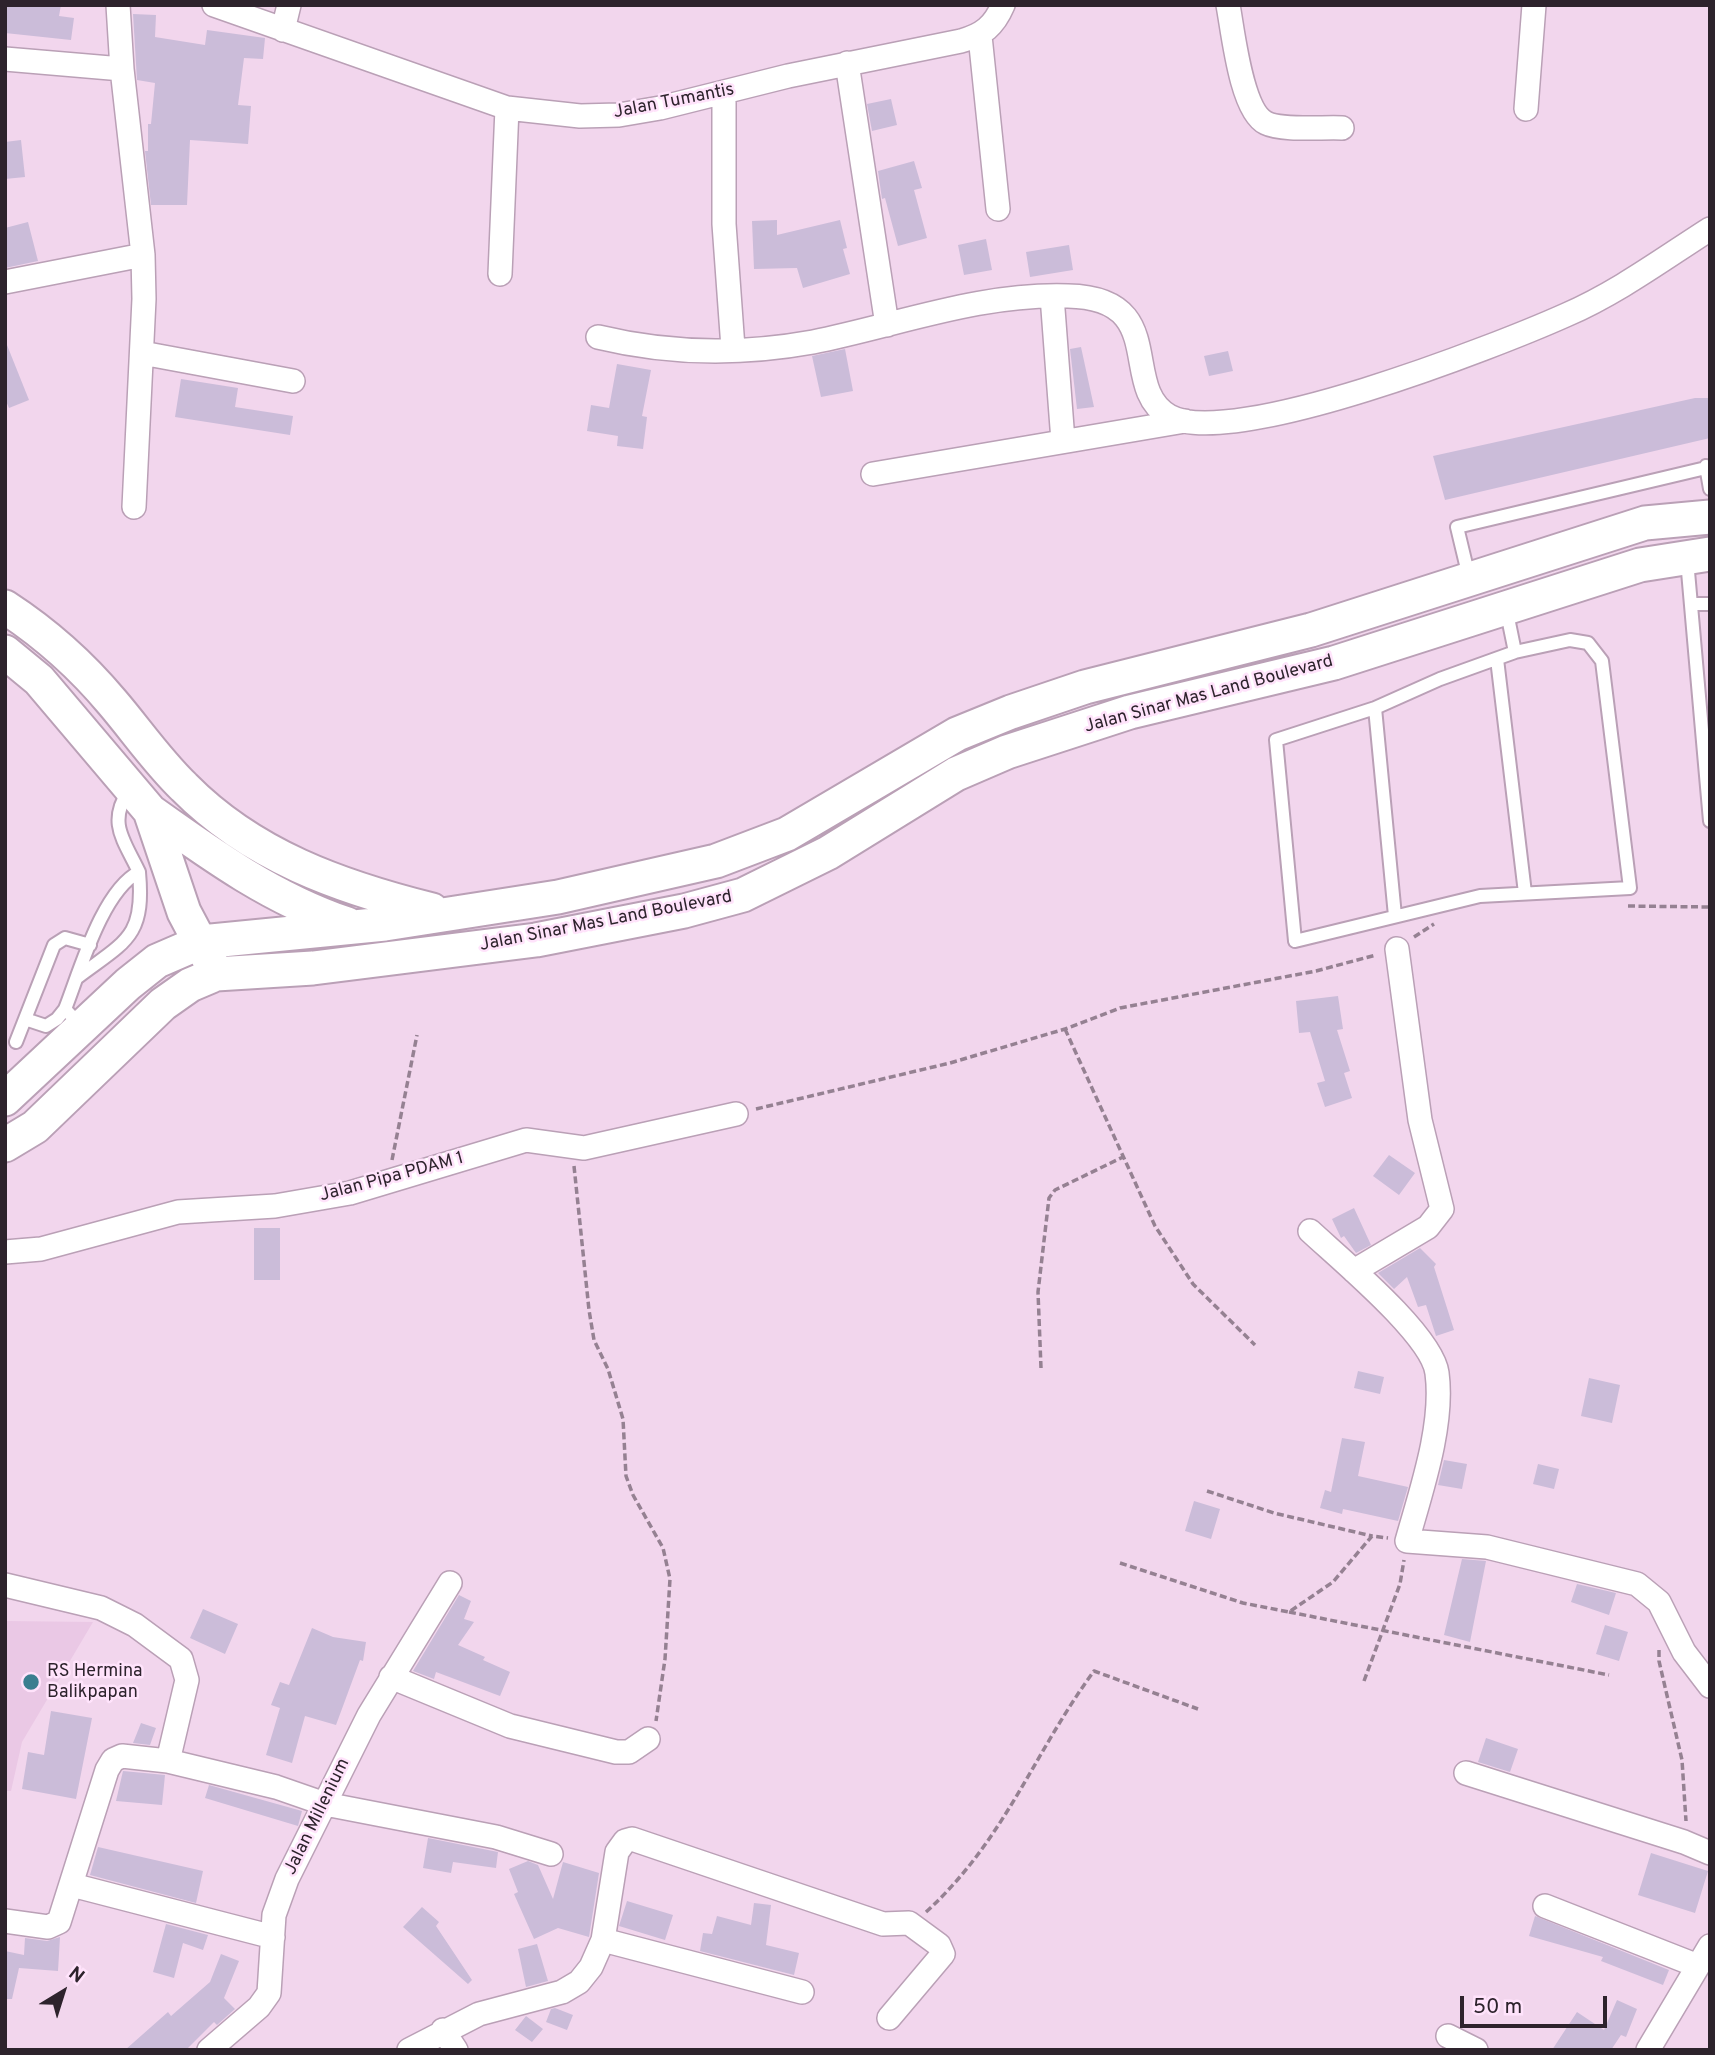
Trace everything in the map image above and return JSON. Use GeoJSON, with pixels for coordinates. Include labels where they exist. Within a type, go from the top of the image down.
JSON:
{"type":"FeatureCollection","features":[{"type":"Feature","properties":{"kind":"street"},"geometry":{"type":"LineString","coordinates":[[118,5],[122,69],[143,256],[142,353],[134,507]]}},
{"type":"Feature","properties":{"kind":"street","name":"Jalan Tumantis"},"geometry":{"type":"LineString","coordinates":[[214,5],[507,108],[580,116],[618,115],[724,94],[847,63],[980,36]]}},
{"type":"Feature","properties":{"kind":"street"},"geometry":{"type":"LineString","coordinates":[[283,30],[289,5]]}},
{"type":"Feature","properties":{"kind":"street"},"geometry":{"type":"LineString","coordinates":[[998,209],[980,36],[998,16],[1003,5]]}},
{"type":"Feature","properties":{"kind":"street"},"geometry":{"type":"LineString","coordinates":[[1228,5],[1247,97],[1257,116],[1274,126],[1342,128]]}},
{"type":"Feature","properties":{"kind":"street"},"geometry":{"type":"LineString","coordinates":[[1527,109],[1534,5]]}},
{"type":"Feature","properties":{"kind":"street"},"geometry":{"type":"LineString","coordinates":[[5,59],[122,69]]}},
{"type":"Feature","properties":{"kind":"street"},"geometry":{"type":"LineString","coordinates":[[847,63],[887,325]]}},
{"type":"Feature","properties":{"kind":"street"},"geometry":{"type":"LineString","coordinates":[[724,94],[724,224],[733,348]]}},
{"type":"Feature","properties":{"kind":"street"},"geometry":{"type":"LineString","coordinates":[[500,274],[507,108]]}},
{"type":"Feature","properties":{"kind":"street"},"geometry":{"type":"LineString","coordinates":[[873,474],[1185,421],[1208,423],[1274,413],[1411,376],[1568,314],[1626,284],[1710,229]]}},
{"type":"Feature","properties":{"kind":"street"},"geometry":{"type":"LineString","coordinates":[[5,282],[143,256]]}},
{"type":"Feature","properties":{"kind":"street"},"geometry":{"type":"LineString","coordinates":[[1052,296],[1063,441]]}},
{"type":"Feature","properties":{"kind":"street"},"geometry":{"type":"LineString","coordinates":[[598,337],[671,351],[810,342],[977,302],[1052,296],[1091,298],[1125,315],[1136,332],[1147,384],[1155,402],[1168,415],[1185,421]]}},
{"type":"Feature","properties":{"kind":"street"},"geometry":{"type":"LineString","coordinates":[[142,353],[293,381]]}},
{"type":"Feature","properties":{"kind":"street","name":"Jalan Sinar Mas Land Boulevard"},"geometry":{"type":"LineString","coordinates":[[9,1097],[73,1018],[128,984],[157,961],[201,942],[357,928],[558,897],[716,861],[787,834],[957,734],[1011,712],[1085,687],[1311,630],[1521,565],[1645,523],[1710,517]]}},
{"type":"Feature","properties":{"kind":"street","name":"Jalan Sinar Mas Land Boulevard"},"geometry":{"type":"LineString","coordinates":[[5,1145],[35,1127],[163,1004],[190,985],[216,974],[313,968],[536,940],[684,911],[743,895],[828,853],[956,774],[1007,752],[1130,712],[1334,663],[1640,565],[1698,555]]}},
{"type":"Feature","properties":{"kind":"street"},"geometry":{"type":"LineString","coordinates":[[1520,602],[1521,565]]}},
{"type":"Feature","properties":{"kind":"street","name":"Jalan Sinar Mas Land Boulevard"},"geometry":{"type":"LineString","coordinates":[[5,607],[37,628],[78,664],[184,788],[250,840],[314,875],[378,897],[443,913]]}},
{"type":"Feature","properties":{"kind":"street"},"geometry":{"type":"LineString","coordinates":[[5,652],[39,680],[140,799],[232,869],[305,910],[357,928],[465,949]]}},
{"type":"Feature","properties":{"kind":"street"},"geometry":{"type":"LineString","coordinates":[[140,799],[184,912],[216,974]]}},
{"type":"Feature","properties":{"kind":"street"},"geometry":{"type":"LineString","coordinates":[[232,869],[250,840]]}},
{"type":"Feature","properties":{"kind":"street"},"geometry":{"type":"LineString","coordinates":[[1354,1271],[1428,1227],[1442,1209],[1420,1119],[1397,949]]}},
{"type":"Feature","properties":{"kind":"street"},"geometry":{"type":"LineString","coordinates":[[9,1097],[35,1127]]}},
{"type":"Feature","properties":{"kind":"street","name":"Jalan Pipa PDAM 1"},"geometry":{"type":"LineString","coordinates":[[5,1252],[41,1249],[178,1212],[275,1206],[387,1183],[526,1140],[584,1147],[736,1114]]}},
{"type":"Feature","properties":{"kind":"street"},"geometry":{"type":"LineString","coordinates":[[1310,1231],[1406,1324],[1425,1348],[1437,1371],[1437,1414],[1407,1541],[1486,1548],[1637,1584],[1659,1602],[1684,1652],[1710,1686]]}},
{"type":"Feature","properties":{"kind":"street","name":"Jalan Millenium"},"geometry":{"type":"LineString","coordinates":[[209,2050],[259,2007],[269,1993],[279,1899],[391,1677],[450,1583]]}},
{"type":"Feature","properties":{"kind":"street"},"geometry":{"type":"LineString","coordinates":[[5,1585],[101,1608],[135,1625],[181,1659],[187,1680],[168,1761]]}},
{"type":"Feature","properties":{"kind":"street"},"geometry":{"type":"LineString","coordinates":[[391,1677],[510,1726],[616,1752],[629,1752],[648,1739]]}},
{"type":"Feature","properties":{"kind":"street"},"geometry":{"type":"LineString","coordinates":[[5,1921],[54,1925],[62,1917],[101,1784],[113,1760],[131,1756],[168,1761],[276,1787],[325,1804],[496,1837],[551,1854]]}},
{"type":"Feature","properties":{"kind":"street"},"geometry":{"type":"LineString","coordinates":[[1466,1773],[1684,1842],[1710,1853]]}},
{"type":"Feature","properties":{"kind":"street"},"geometry":{"type":"LineString","coordinates":[[409,2050],[443,2030],[480,2014],[562,1992],[579,1982],[591,1967],[603,1940],[617,1852],[625,1841],[632,1839],[738,1872],[883,1924],[909,1923],[939,1945],[943,1954],[889,2018]]}},
{"type":"Feature","properties":{"kind":"street"},"geometry":{"type":"LineString","coordinates":[[72,1885],[273,1937]]}},
{"type":"Feature","properties":{"kind":"street"},"geometry":{"type":"LineString","coordinates":[[1545,1906],[1704,1956],[1648,2050]]}},
{"type":"Feature","properties":{"kind":"street"},"geometry":{"type":"LineString","coordinates":[[603,1940],[802,1992]]}},
{"type":"Feature","properties":{"kind":"street"},"geometry":{"type":"LineString","coordinates":[[443,2030],[456,2050]]}},
{"type":"Feature","properties":{"kind":"street"},"geometry":{"type":"LineString","coordinates":[[1448,2036],[1476,2050]]}},
{"type":"Feature","properties":{"kind":"lane"},"geometry":{"type":"LineString","coordinates":[[1470,581],[1457,527],[1708,466],[1710,489]]}},
{"type":"Feature","properties":{"kind":"lane"},"geometry":{"type":"LineString","coordinates":[[1698,555],[1691,604],[1710,821]]}},
{"type":"Feature","properties":{"kind":"lane"},"geometry":{"type":"LineString","coordinates":[[1516,652],[1520,602]]}},
{"type":"Feature","properties":{"kind":"lane"},"geometry":{"type":"LineString","coordinates":[[1691,604],[1710,604]]}},
{"type":"Feature","properties":{"kind":"lane"},"geometry":{"type":"LineString","coordinates":[[1570,640],[1588,643],[1602,661],[1630,888],[1480,896],[1296,941],[1276,740],[1375,708],[1440,679],[1497,659],[1570,640]]}},
{"type":"Feature","properties":{"kind":"lane"},"geometry":{"type":"LineString","coordinates":[[1497,659],[1525,893]]}},
{"type":"Feature","properties":{"kind":"lane"},"geometry":{"type":"LineString","coordinates":[[1375,708],[1395,916]]}},
{"type":"Feature","properties":{"kind":"lane"},"geometry":{"type":"LineString","coordinates":[[78,977],[123,943],[138,922],[141,910],[139,872],[118,824],[117,813],[140,799]]}},
{"type":"Feature","properties":{"kind":"lane"},"geometry":{"type":"LineString","coordinates":[[25,1019],[46,1026],[57,1019],[73,1018],[78,977],[90,945],[118,890],[128,877],[139,872]]}},
{"type":"Feature","properties":{"kind":"lane"},"geometry":{"type":"LineString","coordinates":[[16,1042],[54,945],[65,938],[90,945]]}},
{"type":"Feature","properties":{"kind":"path"},"geometry":{"type":"LineString","coordinates":[[1617,906],[1710,907]]}},
{"type":"Feature","properties":{"kind":"path"},"geometry":{"type":"LineString","coordinates":[[736,1114],[950,1063],[1065,1029],[1120,1008],[1316,971],[1397,949],[1440,920]]}},
{"type":"Feature","properties":{"kind":"path"},"geometry":{"type":"LineString","coordinates":[[1065,1029],[1155,1226],[1193,1283],[1255,1345]]}},
{"type":"Feature","properties":{"kind":"path"},"geometry":{"type":"LineString","coordinates":[[387,1183],[417,1035]]}},
{"type":"Feature","properties":{"kind":"path"},"geometry":{"type":"LineString","coordinates":[[571,1146],[594,1340],[618,1397],[623,1419],[626,1476],[633,1495],[663,1548],[670,1579],[665,1659],[656,1722],[648,1739]]}},
{"type":"Feature","properties":{"kind":"path"},"geometry":{"type":"LineString","coordinates":[[1041,1368],[1038,1292],[1049,1198],[1055,1190],[1123,1157]]}},
{"type":"Feature","properties":{"kind":"path"},"geometry":{"type":"LineString","coordinates":[[1207,1491],[1274,1513],[1372,1536],[1407,1541],[1399,1584],[1364,1681]]}},
{"type":"Feature","properties":{"kind":"path"},"geometry":{"type":"LineString","coordinates":[[1289,1612],[1333,1582],[1372,1536]]}},
{"type":"Feature","properties":{"kind":"path"},"geometry":{"type":"LineString","coordinates":[[1120,1563],[1243,1604],[1609,1675]]}},
{"type":"Feature","properties":{"kind":"path"},"geometry":{"type":"LineString","coordinates":[[1666,1617],[1660,1636],[1659,1661],[1682,1760],[1686,1798],[1684,1842]]}},
{"type":"Feature","properties":{"kind":"path"},"geometry":{"type":"LineString","coordinates":[[909,1923],[951,1889],[992,1839],[1027,1782],[1060,1720],[1094,1671],[1198,1709]]}},
{"type":"Feature","properties":{"kind":"shaded area","name":"RS Hermina Balikpapan"},"geometry":{"type":"Polygon","coordinates":[[[5,1621],[93,1622],[22,1742],[11,1791],[5,1791],[5,1621]]]}},
{"type":"Feature","properties":{"kind":"building"},"geometry":{"type":"Polygon","coordinates":[[[5,5],[61,5],[59,16],[74,18],[71,40],[5,33],[5,5]]]}},
{"type":"Feature","properties":{"kind":"building"},"geometry":{"type":"Polygon","coordinates":[[[133,14],[156,15],[155,37],[205,45],[207,30],[265,38],[263,59],[244,58],[238,105],[251,106],[248,144],[190,140],[187,205],[151,205],[145,151],[148,151],[148,124],[151,124],[155,83],[137,80],[133,14]]]}},
{"type":"Feature","properties":{"kind":"building"},"geometry":{"type":"Polygon","coordinates":[[[891,99],[897,125],[872,131],[867,104],[891,99]]]}},
{"type":"Feature","properties":{"kind":"building"},"geometry":{"type":"Polygon","coordinates":[[[21,140],[25,177],[5,179],[5,142],[21,140]]]}},
{"type":"Feature","properties":{"kind":"building"},"geometry":{"type":"Polygon","coordinates":[[[914,161],[922,188],[914,190],[927,238],[898,246],[885,198],[882,199],[878,171],[914,161]]]}},
{"type":"Feature","properties":{"kind":"building"},"geometry":{"type":"Polygon","coordinates":[[[777,220],[777,235],[840,220],[847,248],[843,249],[850,274],[803,288],[797,268],[754,269],[752,221],[777,220]]]}},
{"type":"Feature","properties":{"kind":"building"},"geometry":{"type":"Polygon","coordinates":[[[28,222],[38,261],[5,268],[5,228],[28,222]]]}},
{"type":"Feature","properties":{"kind":"building"},"geometry":{"type":"Polygon","coordinates":[[[986,239],[992,270],[964,275],[958,245],[986,239]]]}},
{"type":"Feature","properties":{"kind":"building"},"geometry":{"type":"Polygon","coordinates":[[[1069,245],[1073,270],[1030,277],[1026,252],[1069,245]]]}},
{"type":"Feature","properties":{"kind":"building"},"geometry":{"type":"Polygon","coordinates":[[[5,340],[29,400],[9,408],[5,399],[5,340]]]}},
{"type":"Feature","properties":{"kind":"building"},"geometry":{"type":"Polygon","coordinates":[[[1081,347],[1094,407],[1077,409],[1070,349],[1081,347]]]}},
{"type":"Feature","properties":{"kind":"building"},"geometry":{"type":"Polygon","coordinates":[[[845,349],[853,391],[821,397],[812,356],[845,349]]]}},
{"type":"Feature","properties":{"kind":"building"},"geometry":{"type":"Polygon","coordinates":[[[1228,351],[1233,371],[1209,376],[1204,356],[1228,351]]]}},
{"type":"Feature","properties":{"kind":"building"},"geometry":{"type":"Polygon","coordinates":[[[617,364],[651,370],[642,416],[647,417],[643,449],[617,446],[618,436],[587,431],[591,405],[609,408],[617,364]]]}},
{"type":"Feature","properties":{"kind":"building"},"geometry":{"type":"Polygon","coordinates":[[[181,379],[238,388],[235,407],[293,416],[290,435],[175,417],[181,379]]]}},
{"type":"Feature","properties":{"kind":"building"},"geometry":{"type":"Polygon","coordinates":[[[1695,398],[1710,398],[1710,438],[1445,500],[1433,456],[1695,398]]]}},
{"type":"Feature","properties":{"kind":"building"},"geometry":{"type":"Polygon","coordinates":[[[1338,996],[1343,1029],[1337,1030],[1350,1071],[1344,1073],[1352,1098],[1325,1107],[1317,1083],[1325,1081],[1310,1032],[1299,1033],[1296,1001],[1338,996]]]}},
{"type":"Feature","properties":{"kind":"building"},"geometry":{"type":"Polygon","coordinates":[[[1389,1155],[1415,1173],[1399,1195],[1373,1176],[1389,1155]]]}},
{"type":"Feature","properties":{"kind":"building"},"geometry":{"type":"Polygon","coordinates":[[[1354,1208],[1371,1245],[1356,1253],[1344,1236],[1341,1238],[1332,1219],[1354,1208]]]}},
{"type":"Feature","properties":{"kind":"building"},"geometry":{"type":"Polygon","coordinates":[[[254,1228],[280,1228],[280,1280],[254,1280],[254,1228]]]}},
{"type":"Feature","properties":{"kind":"building"},"geometry":{"type":"Polygon","coordinates":[[[1420,1248],[1436,1264],[1434,1267],[1454,1330],[1436,1336],[1426,1305],[1418,1307],[1407,1277],[1394,1289],[1378,1273],[1420,1248]]]}},
{"type":"Feature","properties":{"kind":"building"},"geometry":{"type":"Polygon","coordinates":[[[1358,1371],[1384,1377],[1380,1394],[1354,1388],[1358,1371]]]}},
{"type":"Feature","properties":{"kind":"building"},"geometry":{"type":"Polygon","coordinates":[[[1589,1378],[1620,1385],[1612,1423],[1581,1416],[1589,1378]]]}},
{"type":"Feature","properties":{"kind":"building"},"geometry":{"type":"Polygon","coordinates":[[[1342,1438],[1365,1442],[1358,1476],[1408,1487],[1398,1521],[1343,1509],[1342,1514],[1320,1508],[1325,1490],[1331,1492],[1342,1438]]]}},
{"type":"Feature","properties":{"kind":"building"},"geometry":{"type":"Polygon","coordinates":[[[1444,1460],[1467,1464],[1462,1489],[1438,1485],[1444,1460]]]}},
{"type":"Feature","properties":{"kind":"building"},"geometry":{"type":"Polygon","coordinates":[[[1538,1464],[1559,1469],[1554,1489],[1533,1484],[1538,1464]]]}},
{"type":"Feature","properties":{"kind":"building"},"geometry":{"type":"Polygon","coordinates":[[[1194,1501],[1220,1509],[1211,1539],[1185,1531],[1194,1501]]]}},
{"type":"Feature","properties":{"kind":"building"},"geometry":{"type":"Polygon","coordinates":[[[1462,1559],[1486,1561],[1470,1642],[1444,1635],[1462,1559]]]}},
{"type":"Feature","properties":{"kind":"building"},"geometry":{"type":"Polygon","coordinates":[[[1577,1584],[1616,1593],[1609,1615],[1571,1602],[1577,1584]]]}},
{"type":"Feature","properties":{"kind":"building"},"geometry":{"type":"Polygon","coordinates":[[[459,1595],[471,1601],[464,1619],[474,1622],[458,1645],[510,1672],[500,1696],[436,1672],[434,1679],[413,1671],[459,1595]]]}},
{"type":"Feature","properties":{"kind":"building"},"geometry":{"type":"Polygon","coordinates":[[[203,1609],[238,1624],[225,1654],[190,1638],[203,1609]]]}},
{"type":"Feature","properties":{"kind":"building"},"geometry":{"type":"Polygon","coordinates":[[[1605,1625],[1628,1632],[1619,1661],[1596,1654],[1605,1625]]]}},
{"type":"Feature","properties":{"kind":"building"},"geometry":{"type":"Polygon","coordinates":[[[312,1628],[333,1637],[366,1642],[363,1661],[360,1660],[336,1725],[305,1716],[292,1763],[266,1755],[280,1708],[271,1705],[280,1682],[289,1685],[312,1628]]]}},
{"type":"Feature","properties":{"kind":"building"},"geometry":{"type":"Polygon","coordinates":[[[51,1711],[92,1718],[76,1799],[22,1789],[28,1752],[44,1755],[51,1711]]]}},
{"type":"Feature","properties":{"kind":"building"},"geometry":{"type":"Polygon","coordinates":[[[141,1723],[156,1728],[150,1745],[133,1743],[141,1723]]]}},
{"type":"Feature","properties":{"kind":"building"},"geometry":{"type":"Polygon","coordinates":[[[1486,1738],[1518,1749],[1510,1772],[1478,1762],[1486,1738]]]}},
{"type":"Feature","properties":{"kind":"building"},"geometry":{"type":"Polygon","coordinates":[[[123,1771],[165,1775],[162,1805],[116,1801],[123,1771]]]}},
{"type":"Feature","properties":{"kind":"building"},"geometry":{"type":"Polygon","coordinates":[[[209,1785],[302,1811],[298,1826],[205,1798],[209,1785]]]}},
{"type":"Feature","properties":{"kind":"building"},"geometry":{"type":"Polygon","coordinates":[[[428,1838],[498,1852],[496,1868],[453,1862],[451,1873],[423,1868],[428,1838]]]}},
{"type":"Feature","properties":{"kind":"building"},"geometry":{"type":"Polygon","coordinates":[[[98,1847],[203,1871],[196,1903],[90,1875],[98,1847]]]}},
{"type":"Feature","properties":{"kind":"building"},"geometry":{"type":"Polygon","coordinates":[[[1651,1853],[1708,1871],[1695,1913],[1638,1895],[1651,1853]]]}},
{"type":"Feature","properties":{"kind":"building"},"geometry":{"type":"Polygon","coordinates":[[[528,1861],[538,1865],[553,1899],[563,1862],[599,1873],[589,1937],[558,1928],[534,1939],[514,1894],[518,1892],[509,1869],[528,1861]]]}},
{"type":"Feature","properties":{"kind":"building"},"geometry":{"type":"Polygon","coordinates":[[[627,1901],[673,1915],[665,1940],[619,1926],[627,1901]]]}},
{"type":"Feature","properties":{"kind":"building"},"geometry":{"type":"Polygon","coordinates":[[[754,1903],[771,1905],[766,1945],[799,1953],[794,1975],[700,1951],[703,1933],[712,1934],[717,1916],[751,1925],[754,1903]]]}},
{"type":"Feature","properties":{"kind":"building"},"geometry":{"type":"Polygon","coordinates":[[[422,1907],[439,1922],[436,1926],[472,1980],[468,1984],[403,1927],[422,1907]]]}},
{"type":"Feature","properties":{"kind":"building"},"geometry":{"type":"Polygon","coordinates":[[[1535,1916],[1669,1970],[1663,1985],[1601,1961],[1603,1957],[1529,1936],[1535,1916]]]}},
{"type":"Feature","properties":{"kind":"building"},"geometry":{"type":"Polygon","coordinates":[[[166,1924],[208,1935],[203,1950],[183,1943],[174,1978],[153,1972],[166,1924]]]}},
{"type":"Feature","properties":{"kind":"building"},"geometry":{"type":"Polygon","coordinates":[[[60,1937],[58,1971],[19,1968],[12,1999],[5,1999],[5,1951],[24,1955],[25,1938],[47,1941],[60,1937]]]}},
{"type":"Feature","properties":{"kind":"building"},"geometry":{"type":"Polygon","coordinates":[[[537,1944],[548,1981],[526,1987],[518,1949],[537,1944]]]}},
{"type":"Feature","properties":{"kind":"building"},"geometry":{"type":"Polygon","coordinates":[[[221,1954],[239,1961],[224,1998],[235,2009],[217,2025],[214,2022],[186,2050],[125,2050],[168,2012],[171,2016],[210,1982],[221,1954]]]}},
{"type":"Feature","properties":{"kind":"building"},"geometry":{"type":"Polygon","coordinates":[[[1617,2000],[1637,2009],[1626,2037],[1621,2035],[1611,2050],[1552,2050],[1577,2012],[1604,2030],[1617,2000]]]}},
{"type":"Feature","properties":{"kind":"building"},"geometry":{"type":"Polygon","coordinates":[[[551,2009],[573,2015],[567,2030],[546,2022],[551,2009]]]}},
{"type":"Feature","properties":{"kind":"building"},"geometry":{"type":"Polygon","coordinates":[[[526,2016],[543,2029],[532,2042],[515,2030],[526,2016]]]}},
{"type":"Feature","properties":{"kind":"place","name":"RS Hermina Balikpapan"},"geometry":{"type":"Point","coordinates":[31,1682]}}]}
